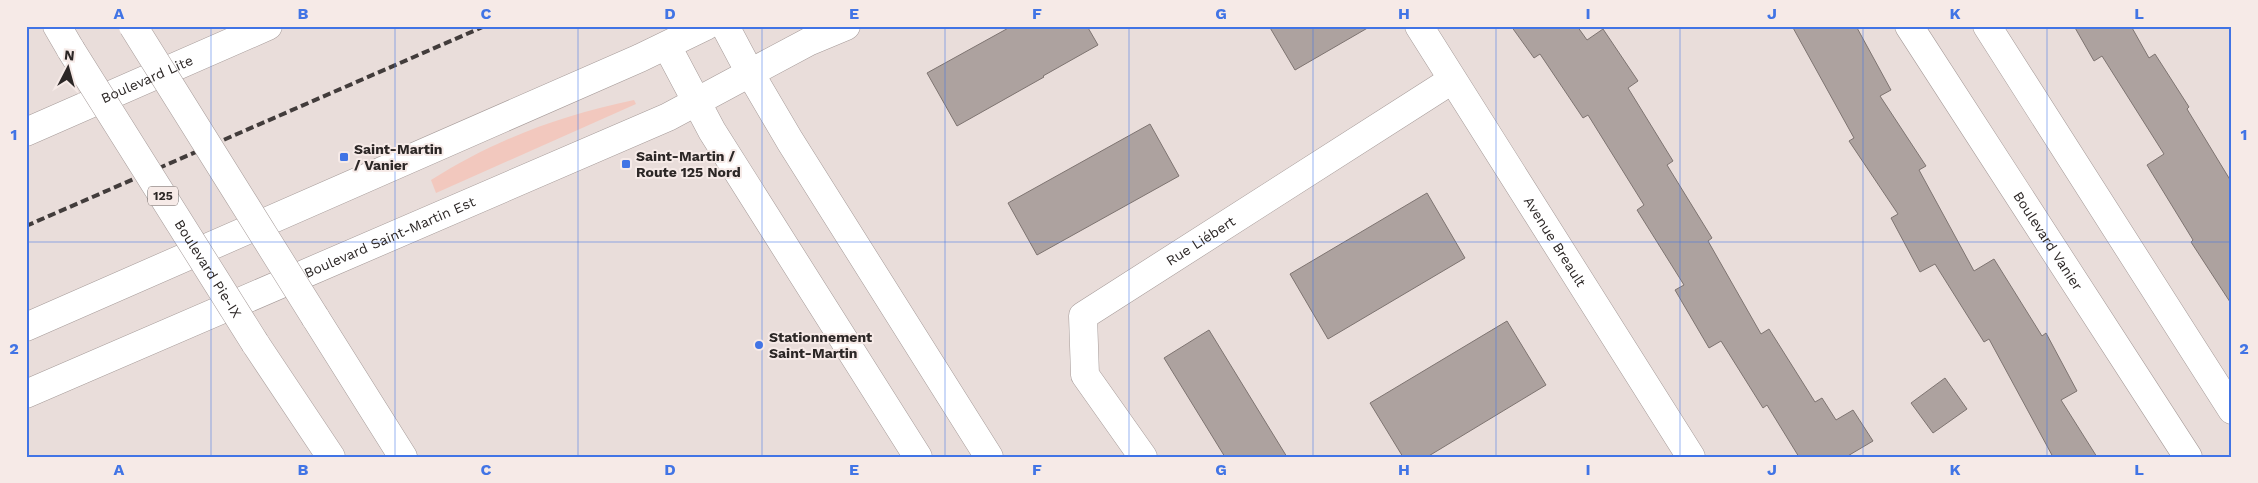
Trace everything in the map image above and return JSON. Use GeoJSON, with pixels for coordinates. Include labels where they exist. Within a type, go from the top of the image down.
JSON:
{"type":"FeatureCollection","features":[{"type":"Feature","properties":{"kind":"main road","name":"Boulevard Pie-IX"},"geometry":{"type":"LineString","coordinates":[[57,26],[255,343],[331,457]]}},
{"type":"Feature","properties":{"kind":"main road"},"geometry":{"type":"LineString","coordinates":[[133,26],[403,457]]}},
{"type":"Feature","properties":{"kind":"main road","name":"Boulevard Lite"},"geometry":{"type":"LineString","coordinates":[[26,132],[268,26]]}},
{"type":"Feature","properties":{"kind":"main road"},"geometry":{"type":"LineString","coordinates":[[26,327],[667,46],[706,26]]}},
{"type":"Feature","properties":{"kind":"main road"},"geometry":{"type":"LineString","coordinates":[[726,26],[750,73],[790,141],[989,457]]}},
{"type":"Feature","properties":{"kind":"main road"},"geometry":{"type":"LineString","coordinates":[[750,73],[810,41],[846,26]]}},
{"type":"Feature","properties":{"kind":"main road","name":"Avenue Breault"},"geometry":{"type":"LineString","coordinates":[[1420,26],[1452,80],[1691,457]]}},
{"type":"Feature","properties":{"kind":"main road","name":"Boulevard Vanier"},"geometry":{"type":"LineString","coordinates":[[1909,26],[2188,457]]}},
{"type":"Feature","properties":{"kind":"main road"},"geometry":{"type":"LineString","coordinates":[[1987,26],[2232,410]]}},
{"type":"Feature","properties":{"kind":"main road"},"geometry":{"type":"LineString","coordinates":[[667,46],[696,103],[918,457]]}},
{"type":"Feature","properties":{"kind":"main road","name":"Boulevard Saint-Martin Est"},"geometry":{"type":"LineString","coordinates":[[26,394],[668,117],[750,73]]}},
{"type":"Feature","properties":{"kind":"main road","name":"Rue Liébert"},"geometry":{"type":"LineString","coordinates":[[1143,457],[1085,375],[1083,316],[1452,80]]}},
{"type":"Feature","properties":{"kind":"shaded area"},"geometry":{"type":"Polygon","coordinates":[[[634,100],[636,104],[436,193],[431,180],[480,152],[529,131],[580,113],[634,100]]]}},
{"type":"Feature","properties":{"kind":"building"},"geometry":{"type":"Polygon","coordinates":[[[1012,26],[1087,26],[1098,45],[957,126],[927,73],[1012,26]]]}},
{"type":"Feature","properties":{"kind":"building"},"geometry":{"type":"Polygon","coordinates":[[[1269,26],[1371,26],[1295,70],[1269,26]]]}},
{"type":"Feature","properties":{"kind":"building"},"geometry":{"type":"Polygon","coordinates":[[[1511,26],[1577,26],[1587,40],[1603,29],[1638,81],[1628,88],[1673,161],[1667,165],[1712,238],[1708,241],[1761,334],[1769,329],[1815,402],[1822,398],[1836,420],[1853,410],[1873,441],[1846,457],[1799,457],[1767,405],[1763,408],[1721,341],[1709,348],[1675,290],[1684,285],[1637,210],[1644,205],[1588,115],[1583,118],[1540,54],[1534,58],[1511,26]]]}},
{"type":"Feature","properties":{"kind":"building"},"geometry":{"type":"Polygon","coordinates":[[[1792,26],[1856,26],[1891,90],[1880,96],[1926,166],[1919,170],[1974,271],[1994,259],[2042,336],[2046,333],[2077,391],[2061,400],[2097,457],[2053,457],[1989,339],[1984,342],[1935,264],[1920,272],[1891,218],[1898,214],[1849,141],[1854,138],[1792,26]]]}},
{"type":"Feature","properties":{"kind":"building"},"geometry":{"type":"Polygon","coordinates":[[[2074,26],[2131,26],[2149,58],[2155,54],[2189,107],[2187,109],[2232,183],[2232,305],[2191,242],[2193,240],[2147,165],[2164,154],[2102,56],[2094,61],[2074,26]]]}},
{"type":"Feature","properties":{"kind":"building"},"geometry":{"type":"Polygon","coordinates":[[[1150,124],[1179,176],[1037,255],[1008,203],[1150,124]]]}},
{"type":"Feature","properties":{"kind":"building"},"geometry":{"type":"Polygon","coordinates":[[[1427,193],[1465,258],[1328,339],[1290,274],[1427,193]]]}},
{"type":"Feature","properties":{"kind":"building"},"geometry":{"type":"Polygon","coordinates":[[[1507,321],[1546,385],[1427,457],[1403,457],[1370,403],[1507,321]]]}},
{"type":"Feature","properties":{"kind":"building"},"geometry":{"type":"Polygon","coordinates":[[[1209,330],[1287,457],[1225,457],[1164,358],[1209,330]]]}},
{"type":"Feature","properties":{"kind":"building"},"geometry":{"type":"Polygon","coordinates":[[[1945,378],[1967,409],[1933,433],[1911,403],[1945,378]]]}},
{"type":"Feature","properties":{"kind":"railway"},"geometry":{"type":"LineString","coordinates":[[26,226],[485,26]]}},
{"type":"Feature","properties":{"kind":"place","name":"Saint-Martin / Vanier"},"geometry":{"type":"Point","coordinates":[344,157]}},
{"type":"Feature","properties":{"kind":"place","name":"Saint-Martin / Route 125 Nord"},"geometry":{"type":"Point","coordinates":[626,164]}},
{"type":"Feature","properties":{"kind":"place","name":"Stationnement Saint-Martin"},"geometry":{"type":"Point","coordinates":[759,345]}}]}
